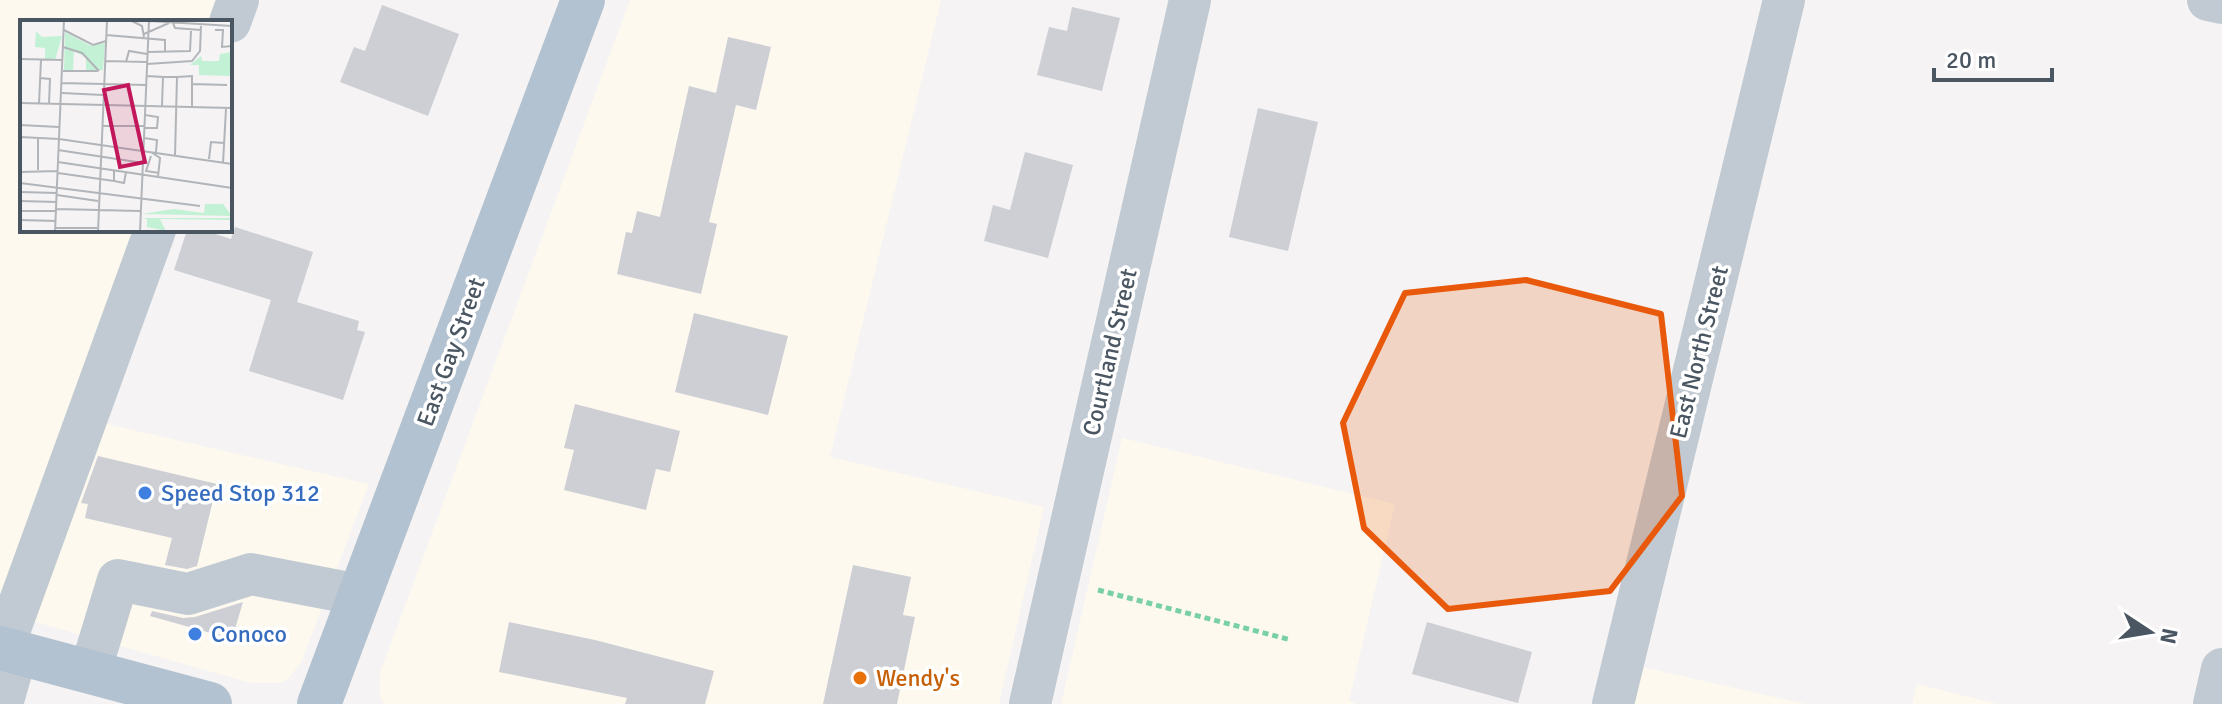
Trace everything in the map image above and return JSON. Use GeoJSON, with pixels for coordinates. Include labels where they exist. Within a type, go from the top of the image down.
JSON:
{"type":"FeatureCollection","features":[{"type":"Feature","properties":{"kind":"main road","name":"East Gay Street"},"geometry":{"type":"LineString","coordinates":[[319,704],[583,0]]}},
{"type":"Feature","properties":{"kind":"main road"},"geometry":{"type":"LineString","coordinates":[[7,649],[210,704]]}},
{"type":"Feature","properties":{"kind":"street"},"geometry":{"type":"LineString","coordinates":[[231,20],[238,0]]}},
{"type":"Feature","properties":{"kind":"street","name":"Courtland Street"},"geometry":{"type":"LineString","coordinates":[[1030,704],[1190,0]]}},
{"type":"Feature","properties":{"kind":"street","name":"East North Street"},"geometry":{"type":"LineString","coordinates":[[1613,704],[1784,0]]}},
{"type":"Feature","properties":{"kind":"street"},"geometry":{"type":"LineString","coordinates":[[2208,0],[2222,3]]}},
{"type":"Feature","properties":{"kind":"street"},"geometry":{"type":"LineString","coordinates":[[2,704],[7,649],[154,232]]}},
{"type":"Feature","properties":{"kind":"street"},"geometry":{"type":"LineString","coordinates":[[90,672],[118,580],[188,594],[251,574],[360,595]]}},
{"type":"Feature","properties":{"kind":"street"},"geometry":{"type":"LineString","coordinates":[[2214,704],[2222,669]]}},
{"type":"Feature","properties":{"kind":"path"},"geometry":{"type":"LineString","coordinates":[[1098,590],[1291,640]]}},
{"type":"Feature","properties":{"kind":"highlighted area"},"geometry":{"type":"Polygon","coordinates":[[[1526,280],[1661,314],[1682,496],[1610,591],[1448,609],[1364,528],[1343,423],[1405,293],[1526,280]]]}},
{"type":"Feature","properties":{"kind":"shaded area"},"geometry":{"type":"Polygon","coordinates":[[[0,0],[244,0],[231,20],[20,20],[20,232],[155,232],[85,419],[369,484],[301,663],[281,683],[251,683],[0,612],[0,0]]]}},
{"type":"Feature","properties":{"kind":"shaded area"},"geometry":{"type":"Polygon","coordinates":[[[630,0],[941,0],[830,457],[1044,507],[999,704],[384,704],[380,696],[380,673],[630,0]]]}},
{"type":"Feature","properties":{"kind":"shaded area"},"geometry":{"type":"Polygon","coordinates":[[[1122,438],[1395,504],[1349,701],[1357,704],[1061,704],[1122,438]]]}},
{"type":"Feature","properties":{"kind":"shaded area"},"geometry":{"type":"Polygon","coordinates":[[[1642,667],[1806,704],[1634,704],[1642,667]]]}},
{"type":"Feature","properties":{"kind":"shaded area"},"geometry":{"type":"Polygon","coordinates":[[[1917,684],[1998,704],[1912,704],[1917,684]]]}},
{"type":"Feature","properties":{"kind":"building"},"geometry":{"type":"Polygon","coordinates":[[[382,5],[459,34],[428,116],[340,82],[354,47],[365,51],[382,5]]]}},
{"type":"Feature","properties":{"kind":"building"},"geometry":{"type":"Polygon","coordinates":[[[1072,7],[1120,18],[1102,91],[1037,75],[1049,27],[1067,31],[1072,7]]]}},
{"type":"Feature","properties":{"kind":"building"},"geometry":{"type":"Polygon","coordinates":[[[728,37],[771,47],[756,110],[736,105],[709,222],[717,224],[701,294],[617,274],[626,232],[632,233],[637,211],[660,217],[689,86],[716,93],[728,37]]]}},
{"type":"Feature","properties":{"kind":"building"},"geometry":{"type":"Polygon","coordinates":[[[1258,108],[1318,122],[1288,251],[1229,237],[1258,108]]]}},
{"type":"Feature","properties":{"kind":"building"},"geometry":{"type":"Polygon","coordinates":[[[1025,152],[1073,165],[1048,258],[984,241],[993,205],[1010,210],[1025,152]]]}},
{"type":"Feature","properties":{"kind":"building"},"geometry":{"type":"Polygon","coordinates":[[[235,227],[313,252],[297,302],[359,321],[357,330],[365,332],[343,400],[249,371],[271,300],[174,270],[186,232],[209,232],[231,239],[235,227]]]}},
{"type":"Feature","properties":{"kind":"building"},"geometry":{"type":"Polygon","coordinates":[[[694,313],[788,336],[768,415],[675,392],[694,313]]]}},
{"type":"Feature","properties":{"kind":"building"},"geometry":{"type":"Polygon","coordinates":[[[575,404],[680,431],[670,472],[656,469],[646,510],[564,490],[574,450],[564,448],[575,404]]]}},
{"type":"Feature","properties":{"kind":"building","name":"Speed Stop 312"},"geometry":{"type":"Polygon","coordinates":[[[98,456],[217,484],[197,566],[187,569],[165,565],[172,538],[85,518],[88,504],[81,503],[98,456]]]}},
{"type":"Feature","properties":{"kind":"building"},"geometry":{"type":"Polygon","coordinates":[[[853,565],[911,577],[903,615],[915,617],[897,704],[823,704],[853,565]]]}},
{"type":"Feature","properties":{"kind":"building"},"geometry":{"type":"Polygon","coordinates":[[[243,602],[232,639],[150,616],[152,611],[183,618],[195,617],[243,602]]]}},
{"type":"Feature","properties":{"kind":"building"},"geometry":{"type":"Polygon","coordinates":[[[509,622],[595,640],[714,671],[705,704],[625,704],[627,698],[499,672],[509,622]]]}},
{"type":"Feature","properties":{"kind":"building"},"geometry":{"type":"Polygon","coordinates":[[[1427,622],[1532,652],[1518,703],[1412,674],[1427,622]]]}},
{"type":"Feature","properties":{"kind":"place","name":"Speed Stop 312"},"geometry":{"type":"Point","coordinates":[145,493]}},
{"type":"Feature","properties":{"kind":"place","name":"Conoco"},"geometry":{"type":"Point","coordinates":[195,634]}},
{"type":"Feature","properties":{"kind":"place","name":"Wendy's"},"geometry":{"type":"Point","coordinates":[860,678]}}]}
